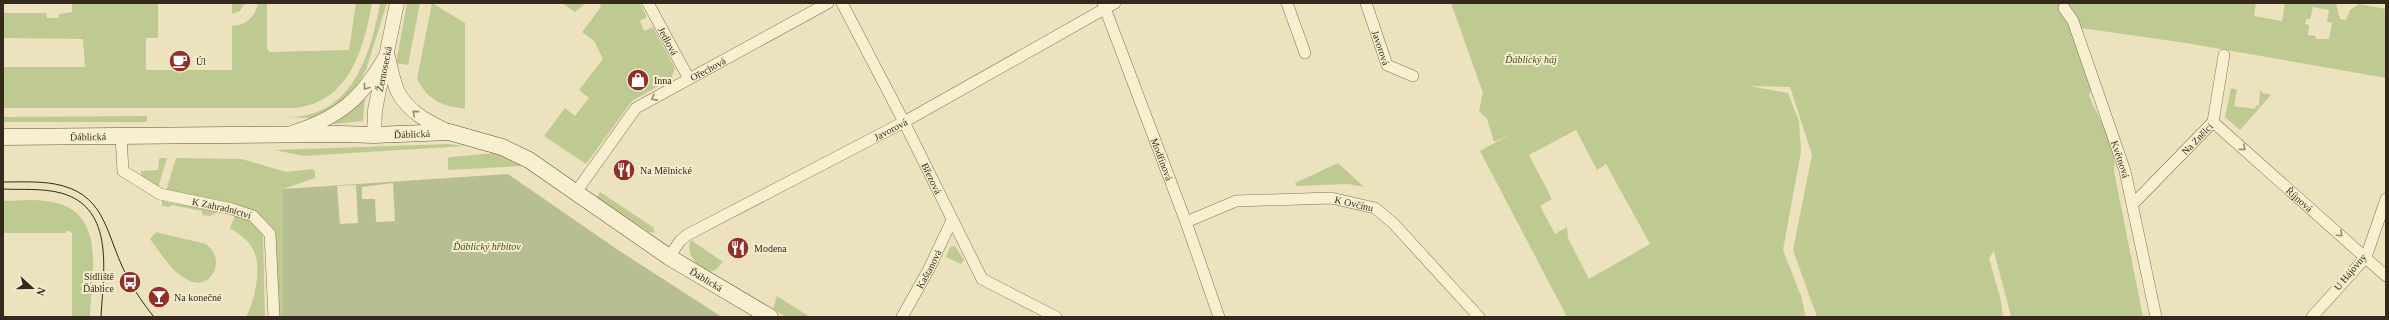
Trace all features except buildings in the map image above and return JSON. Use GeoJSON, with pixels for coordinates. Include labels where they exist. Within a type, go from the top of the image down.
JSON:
{"type":"FeatureCollection","features":[{"type":"Feature","properties":{"kind":"main road","name":"Ďáblická"},"geometry":{"type":"LineString","coordinates":[[3,137],[121,138],[374,135],[448,132],[496,145],[519,155],[576,192],[669,257],[770,317]]}},
{"type":"Feature","properties":{"kind":"street","name":"Žernosecká"},"geometry":{"type":"LineString","coordinates":[[374,135],[375,110],[397,3]]}},
{"type":"Feature","properties":{"kind":"street","name":"Jedlová"},"geometry":{"type":"LineString","coordinates":[[648,3],[689,79]]}},
{"type":"Feature","properties":{"kind":"street","name":"Ořechová"},"geometry":{"type":"LineString","coordinates":[[576,192],[636,108],[828,3]]}},
{"type":"Feature","properties":{"kind":"street","name":"Březová"},"geometry":{"type":"LineString","coordinates":[[842,3],[904,122],[982,279],[1056,317]]}},
{"type":"Feature","properties":{"kind":"street"},"geometry":{"type":"LineString","coordinates":[[1287,3],[1305,53]]}},
{"type":"Feature","properties":{"kind":"street","name":"Javorová"},"geometry":{"type":"LineString","coordinates":[[1366,3],[1387,65],[1413,76]]}},
{"type":"Feature","properties":{"kind":"street","name":"Javorová"},"geometry":{"type":"LineString","coordinates":[[669,257],[687,234],[904,122],[1108,5]]}},
{"type":"Feature","properties":{"kind":"street","name":"Modřínová"},"geometry":{"type":"LineString","coordinates":[[1108,5],[1219,317]]}},
{"type":"Feature","properties":{"kind":"street","name":"Květnová"},"geometry":{"type":"LineString","coordinates":[[2064,8],[2073,21],[2126,171],[2134,203],[2156,317]]}},
{"type":"Feature","properties":{"kind":"street"},"geometry":{"type":"LineString","coordinates":[[387,54],[398,92],[406,104],[421,118],[448,132]]}},
{"type":"Feature","properties":{"kind":"street"},"geometry":{"type":"LineString","coordinates":[[284,135],[313,126],[351,104],[366,88],[387,54]]}},
{"type":"Feature","properties":{"kind":"street","name":"Na Znělci"},"geometry":{"type":"LineString","coordinates":[[2134,203],[2214,122],[2224,55]]}},
{"type":"Feature","properties":{"kind":"street","name":"Říjnová"},"geometry":{"type":"LineString","coordinates":[[2214,122],[2386,276]]}},
{"type":"Feature","properties":{"kind":"street","name":"K Zahradnictví"},"geometry":{"type":"LineString","coordinates":[[121,138],[123,171],[160,194],[232,209],[253,216],[270,234],[274,317]]}},
{"type":"Feature","properties":{"kind":"street","name":"K Ovčínu"},"geometry":{"type":"LineString","coordinates":[[1186,222],[1236,201],[1331,198],[1375,208],[1393,223],[1479,317]]}},
{"type":"Feature","properties":{"kind":"street","name":"U Hájovny"},"geometry":{"type":"LineString","coordinates":[[2312,317],[2366,257],[2386,199]]}},
{"type":"Feature","properties":{"kind":"street","name":"Kaštanová"},"geometry":{"type":"LineString","coordinates":[[902,317],[952,220]]}},
{"type":"Feature","properties":{"kind":"green space"},"geometry":{"type":"Polygon","coordinates":[[[72,3],[158,3],[158,38],[146,38],[146,70],[232,70],[232,26],[237,26],[250,19],[257,8],[258,3],[267,3],[267,49],[270,52],[349,50],[356,3],[372,3],[364,38],[351,71],[341,85],[328,96],[313,104],[294,108],[3,108],[3,67],[85,67],[83,39],[3,38],[3,13],[46,13],[47,18],[58,18],[59,14],[72,12],[72,3]]]}},
{"type":"Feature","properties":{"kind":"green space"},"geometry":{"type":"Polygon","coordinates":[[[232,3],[245,3],[240,11],[232,14],[232,3]]]}},
{"type":"Feature","properties":{"kind":"green space"},"geometry":{"type":"Polygon","coordinates":[[[380,3],[387,3],[366,70],[353,93],[323,114],[310,118],[283,117],[307,115],[324,109],[338,99],[350,86],[367,55],[377,20],[380,3]]]}},
{"type":"Feature","properties":{"kind":"green space"},"geometry":{"type":"Polygon","coordinates":[[[407,3],[420,3],[408,65],[396,63],[407,3]]]}},
{"type":"Feature","properties":{"kind":"green space"},"geometry":{"type":"Polygon","coordinates":[[[432,3],[465,23],[465,109],[449,106],[436,101],[426,92],[417,79],[432,3]]]}},
{"type":"Feature","properties":{"kind":"green space"},"geometry":{"type":"Polygon","coordinates":[[[562,3],[586,3],[575,12],[562,3]]]}},
{"type":"Feature","properties":{"kind":"green space"},"geometry":{"type":"Polygon","coordinates":[[[599,3],[640,3],[647,17],[640,21],[644,31],[653,27],[675,68],[671,79],[632,101],[586,164],[544,136],[565,108],[575,116],[589,98],[579,90],[603,59],[594,41],[582,32],[601,7],[599,3]]]}},
{"type":"Feature","properties":{"kind":"green space","name":"Ďáblický háj"},"geometry":{"type":"Polygon","coordinates":[[[1451,3],[2256,3],[2254,16],[2282,21],[2285,3],[2336,3],[2340,19],[2346,20],[2350,10],[2359,4],[2386,9],[2386,78],[2186,43],[2081,28],[2078,21],[2092,85],[2089,96],[2115,150],[2114,171],[2143,317],[2011,317],[1994,251],[1989,258],[2001,301],[2003,317],[1817,317],[1793,250],[1812,155],[1790,87],[1749,86],[1788,93],[1799,121],[1801,152],[1783,250],[1801,296],[1806,317],[1567,317],[1480,151],[1513,133],[1494,142],[1487,119],[1479,111],[1483,93],[1451,3]],[[2313,7],[2310,19],[2306,19],[2305,24],[2309,25],[2308,35],[2315,36],[2316,39],[2329,39],[2332,23],[2327,22],[2329,10],[2313,7]],[[1576,130],[1529,155],[1552,199],[1540,206],[1555,234],[1567,227],[1568,238],[1589,279],[1650,244],[1606,164],[1597,170],[1576,130]]]}},
{"type":"Feature","properties":{"kind":"green space"},"geometry":{"type":"Polygon","coordinates":[[[2231,88],[2237,90],[2234,106],[2255,109],[2256,105],[2259,106],[2260,90],[2263,93],[2271,95],[2240,130],[2225,117],[2231,88]]]}},
{"type":"Feature","properties":{"kind":"green space"},"geometry":{"type":"Polygon","coordinates":[[[365,97],[363,121],[332,124],[332,122],[365,97]]]}},
{"type":"Feature","properties":{"kind":"green space"},"geometry":{"type":"Polygon","coordinates":[[[147,116],[147,122],[3,122],[3,117],[147,116]]]}},
{"type":"Feature","properties":{"kind":"green space"},"geometry":{"type":"Polygon","coordinates":[[[448,144],[466,146],[303,156],[275,150],[448,144]]]}},
{"type":"Feature","properties":{"kind":"green space"},"geometry":{"type":"Polygon","coordinates":[[[495,153],[522,166],[448,170],[448,158],[495,153]]]}},
{"type":"Feature","properties":{"kind":"green space"},"geometry":{"type":"Polygon","coordinates":[[[167,158],[158,188],[141,176],[141,171],[158,170],[159,159],[167,158]]]}},
{"type":"Feature","properties":{"kind":"green space"},"geometry":{"type":"Polygon","coordinates":[[[176,158],[242,159],[286,172],[312,169],[315,171],[315,178],[283,189],[283,317],[277,317],[269,226],[259,216],[248,209],[235,204],[166,191],[176,158]]]}},
{"type":"Feature","properties":{"kind":"green space"},"geometry":{"type":"Polygon","coordinates":[[[1338,163],[1364,187],[1348,184],[1296,186],[1295,183],[1338,163]]]}},
{"type":"Feature","properties":{"kind":"green space","name":"Ďáblický hřbitov"},"geometry":{"type":"Polygon","coordinates":[[[508,174],[618,250],[722,317],[283,317],[283,189],[508,174]],[[393,183],[362,187],[362,199],[375,199],[376,222],[395,221],[393,183]],[[356,185],[337,186],[340,224],[358,223],[356,185]]]}},
{"type":"Feature","properties":{"kind":"green space"},"geometry":{"type":"Polygon","coordinates":[[[600,192],[653,227],[655,233],[649,232],[597,197],[600,192]]]}},
{"type":"Feature","properties":{"kind":"green space"},"geometry":{"type":"Polygon","coordinates":[[[162,200],[166,202],[220,211],[210,216],[202,215],[202,211],[171,205],[170,207],[162,206],[162,200]]]}},
{"type":"Feature","properties":{"kind":"green space"},"geometry":{"type":"Polygon","coordinates":[[[3,201],[46,201],[66,206],[80,216],[88,229],[92,246],[93,263],[90,317],[72,317],[72,233],[66,231],[66,233],[3,233],[3,201]]]}},
{"type":"Feature","properties":{"kind":"green space"},"geometry":{"type":"Polygon","coordinates":[[[235,215],[251,220],[263,236],[265,317],[246,317],[254,294],[257,265],[256,256],[251,245],[230,228],[235,215]]]}},
{"type":"Feature","properties":{"kind":"green space"},"geometry":{"type":"Polygon","coordinates":[[[156,232],[206,244],[216,258],[214,272],[203,282],[196,283],[182,277],[167,262],[150,239],[156,232]]]}},
{"type":"Feature","properties":{"kind":"green space"},"geometry":{"type":"Polygon","coordinates":[[[691,240],[723,262],[714,271],[704,269],[692,256],[689,245],[691,240]]]}},
{"type":"Feature","properties":{"kind":"green space"},"geometry":{"type":"Polygon","coordinates":[[[955,246],[964,260],[961,264],[946,257],[950,247],[955,246]]]}},
{"type":"Feature","properties":{"kind":"green space"},"geometry":{"type":"Polygon","coordinates":[[[777,296],[810,317],[786,317],[773,309],[777,296]]]}},
{"type":"Feature","properties":{"kind":"tram line"},"geometry":{"type":"LineString","coordinates":[[3,182],[49,183],[71,189],[83,195],[93,204],[100,214],[122,266],[140,299],[154,317]]}},
{"type":"Feature","properties":{"kind":"tram line"},"geometry":{"type":"LineString","coordinates":[[3,189],[54,191],[79,201],[91,213],[98,227],[104,263],[101,317]]}},
{"type":"Feature","properties":{"kind":"place","name":"Úl"},"geometry":{"type":"Point","coordinates":[180,61]}},
{"type":"Feature","properties":{"kind":"place","name":"Inna"},"geometry":{"type":"Point","coordinates":[638,80]}},
{"type":"Feature","properties":{"kind":"place","name":"Na Mělnické"},"geometry":{"type":"Point","coordinates":[624,170]}},
{"type":"Feature","properties":{"kind":"place","name":"Modena"},"geometry":{"type":"Point","coordinates":[738,248]}},
{"type":"Feature","properties":{"kind":"place","name":"Sídliště Ďáblice"},"geometry":{"type":"Point","coordinates":[130,282]}},
{"type":"Feature","properties":{"kind":"place","name":"Na konečné"},"geometry":{"type":"Point","coordinates":[159,297]}}]}
